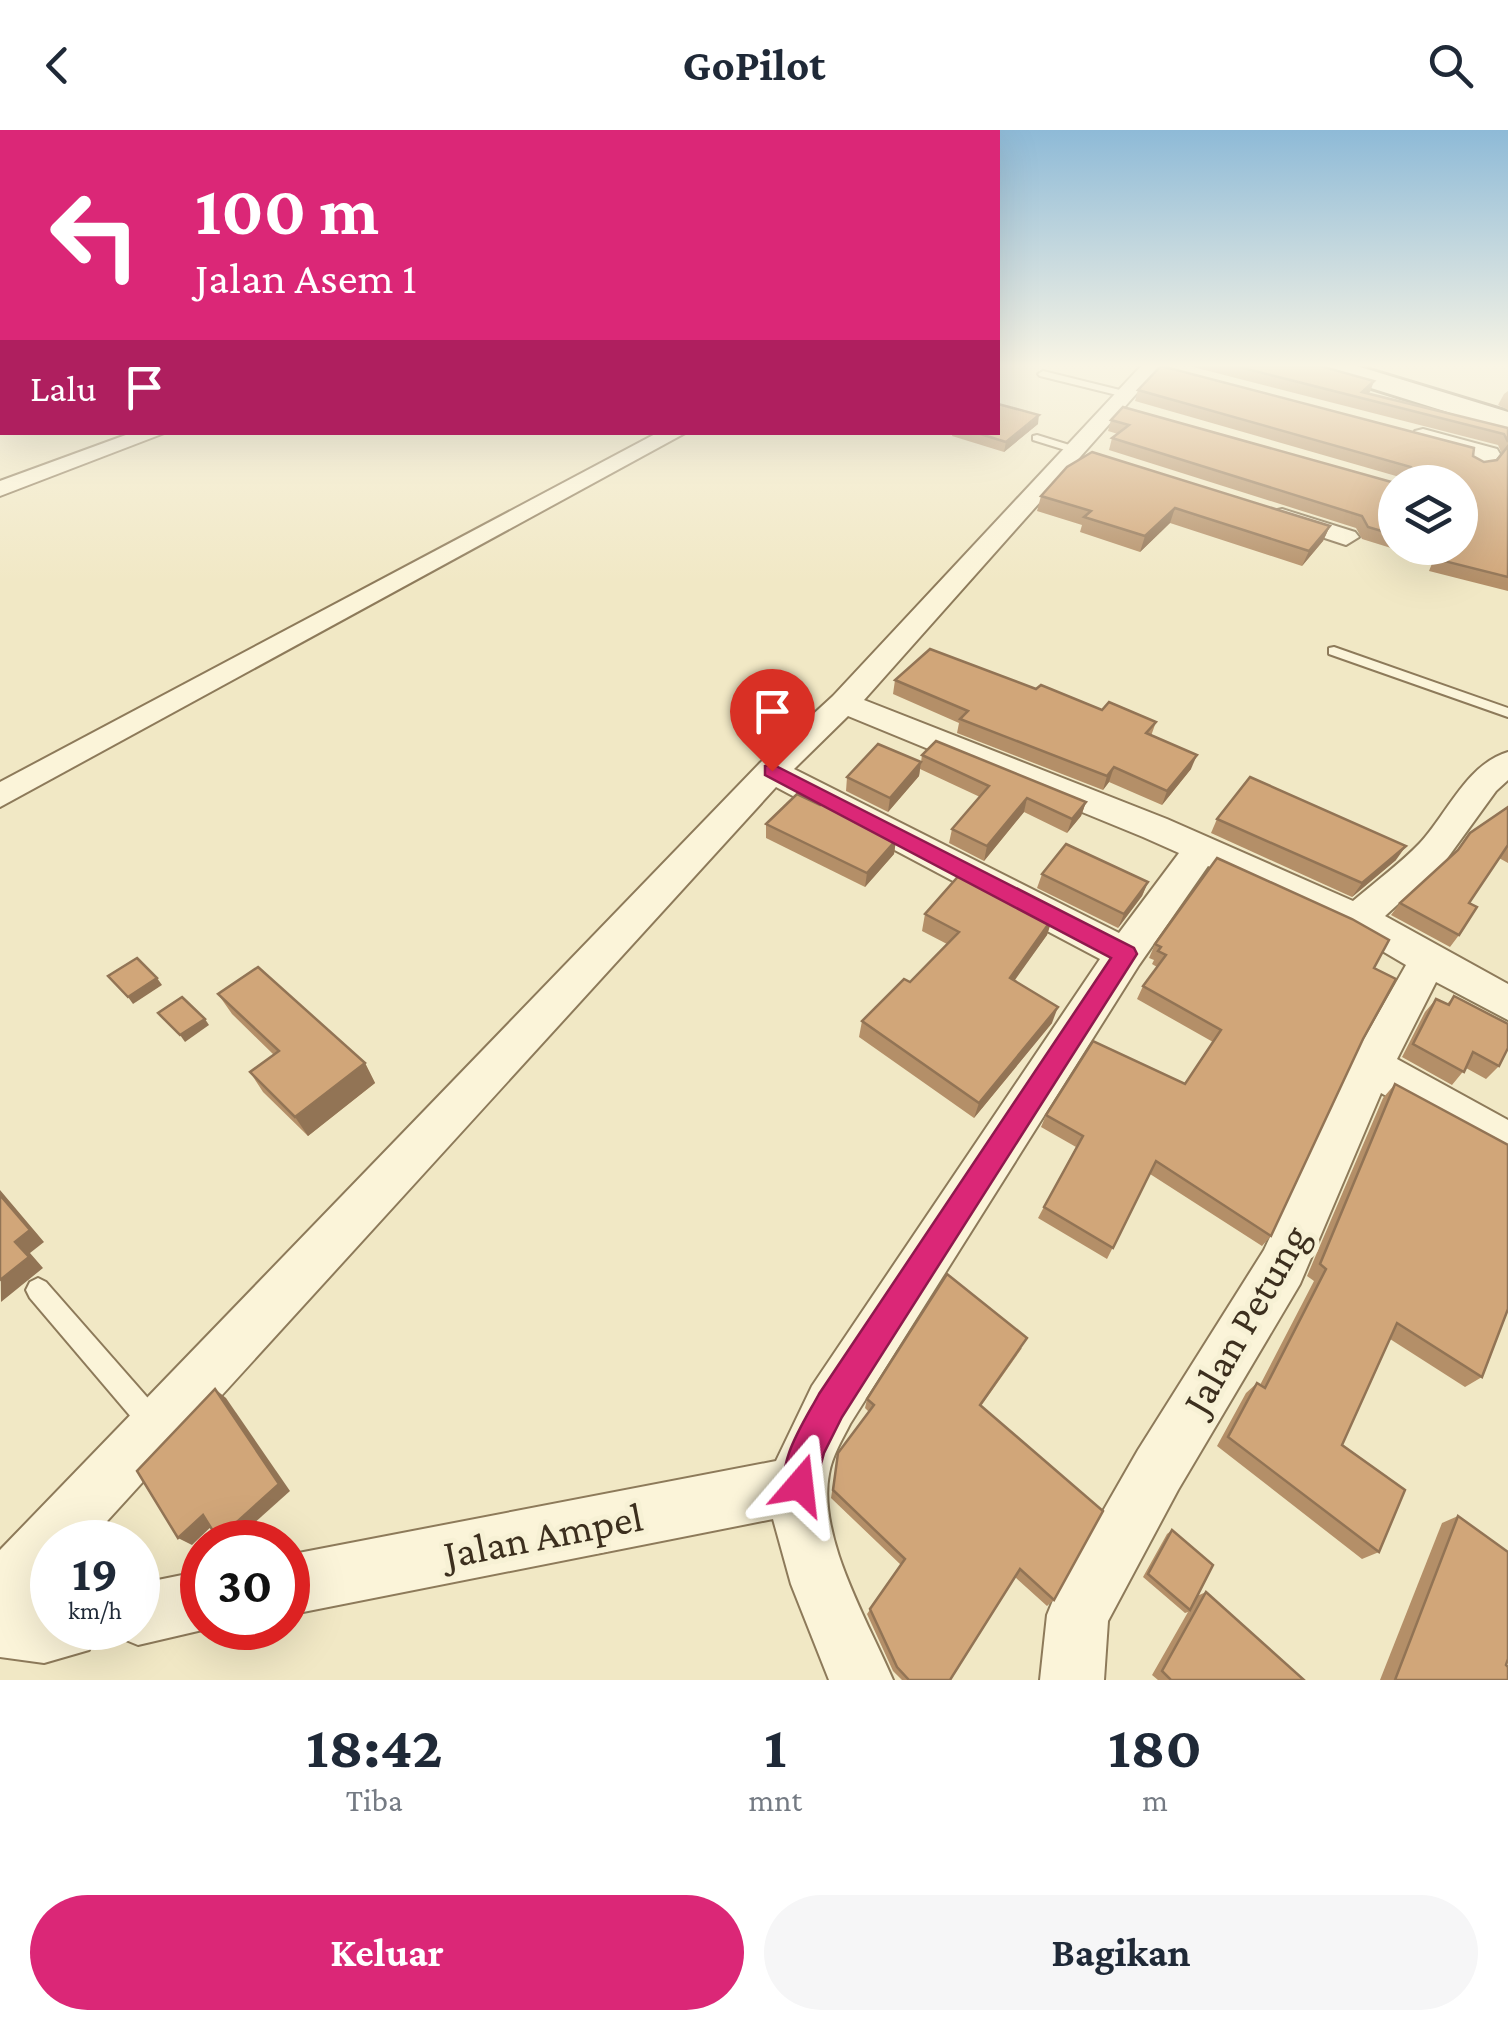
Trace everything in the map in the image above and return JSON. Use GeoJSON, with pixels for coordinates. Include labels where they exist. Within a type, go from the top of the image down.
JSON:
{"type":"FeatureCollection","features":[{"type":"Feature","properties":{"kind":"street"},"geometry":{"type":"LineString","coordinates":[[0,489],[139,438]]}},
{"type":"Feature","properties":{"kind":"street"},"geometry":{"type":"LineString","coordinates":[[0,796],[664,438]]}},
{"type":"Feature","properties":{"kind":"street"},"geometry":{"type":"LineString","coordinates":[[0,1594],[772,771],[844,703],[1096,438]]}},
{"type":"Feature","properties":{"kind":"street"},"geometry":{"type":"LineString","coordinates":[[1463,438],[1496,443]]}},
{"type":"Feature","properties":{"kind":"street"},"geometry":{"type":"LineString","coordinates":[[1256,508],[1346,537]]}},
{"type":"Feature","properties":{"kind":"street"},"geometry":{"type":"LineString","coordinates":[[844,703],[1201,849],[1358,919],[1508,1004]]}},
{"type":"Feature","properties":{"kind":"street"},"geometry":{"type":"LineString","coordinates":[[772,771],[1126,954]]}},
{"type":"Feature","properties":{"kind":"street"},"geometry":{"type":"LineString","coordinates":[[1358,919],[1433,851],[1500,781]]}},
{"type":"Feature","properties":{"kind":"street"},"geometry":{"type":"LineString","coordinates":[[861,1680],[808,1543],[800,1485],[808,1449],[831,1405],[1126,954],[1201,849]]}},
{"type":"Feature","properties":{"kind":"street","name":"Jalan Petung"},"geometry":{"type":"LineString","coordinates":[[1072,1680],[1078,1615],[1158,1470],[1282,1267],[1371,1066],[1429,960]]}},
{"type":"Feature","properties":{"kind":"street"},"geometry":{"type":"LineString","coordinates":[[1371,1066],[1508,1143]]}},
{"type":"Feature","properties":{"kind":"street","name":"Jalan Ampel"},"geometry":{"type":"LineString","coordinates":[[310,1580],[800,1485]]}},
{"type":"Feature","properties":{"kind":"street"},"geometry":{"type":"LineString","coordinates":[[0,1626],[30,1630]]}},
{"type":"Feature","properties":{"kind":"lane"},"geometry":{"type":"LineString","coordinates":[[1038,438],[1084,453]]}},
{"type":"Feature","properties":{"kind":"lane"},"geometry":{"type":"LineString","coordinates":[[1334,651],[1508,714]]}},
{"type":"Feature","properties":{"kind":"lane"},"geometry":{"type":"LineString","coordinates":[[38,1290],[155,1426]]}},
{"type":"Feature","properties":{"kind":"building"},"geometry":{"type":"Polygon","coordinates":[[[1113,438],[1235,438],[1378,478],[1378,530],[1368,527],[1362,516],[1113,438]]]}},
{"type":"Feature","properties":{"kind":"building"},"geometry":{"type":"Polygon","coordinates":[[[1309,438],[1437,438],[1474,448],[1473,456],[1484,462],[1497,460],[1508,446],[1508,577],[1460,565],[1478,565],[1478,465],[1404,465],[1309,438]]]}},
{"type":"Feature","properties":{"kind":"building"},"geometry":{"type":"Polygon","coordinates":[[[1092,452],[1330,526],[1309,551],[1175,508],[1145,536],[1084,517],[1091,511],[1041,496],[1067,467],[1092,452]]]}},
{"type":"Feature","properties":{"kind":"building"},"geometry":{"type":"Polygon","coordinates":[[[930,649],[1036,689],[1041,685],[1102,710],[1109,702],[1156,722],[1146,733],[1197,755],[1167,791],[1114,767],[1107,776],[960,719],[968,711],[895,680],[930,649]]]}},
{"type":"Feature","properties":{"kind":"building"},"geometry":{"type":"Polygon","coordinates":[[[936,741],[1086,802],[1072,819],[1027,798],[987,846],[952,829],[989,786],[922,755],[936,741]]]}},
{"type":"Feature","properties":{"kind":"building"},"geometry":{"type":"Polygon","coordinates":[[[878,744],[921,762],[890,798],[847,777],[878,744]]]}},
{"type":"Feature","properties":{"kind":"building"},"geometry":{"type":"Polygon","coordinates":[[[1250,777],[1406,846],[1362,883],[1217,819],[1250,777]]]}},
{"type":"Feature","properties":{"kind":"building"},"geometry":{"type":"Polygon","coordinates":[[[797,794],[820,805],[823,802],[896,840],[867,873],[766,824],[797,794]]]}},
{"type":"Feature","properties":{"kind":"building"},"geometry":{"type":"Polygon","coordinates":[[[1508,807],[1508,845],[1469,903],[1477,907],[1459,935],[1400,903],[1458,850],[1470,833],[1508,807]]]}},
{"type":"Feature","properties":{"kind":"building"},"geometry":{"type":"Polygon","coordinates":[[[1066,844],[1148,882],[1124,914],[1042,874],[1066,844]]]}},
{"type":"Feature","properties":{"kind":"building"},"geometry":{"type":"Polygon","coordinates":[[[1217,858],[1352,919],[1389,940],[1374,968],[1396,979],[1363,1039],[1271,1236],[1156,1161],[1113,1248],[1044,1207],[1083,1136],[1046,1115],[1093,1041],[1185,1084],[1221,1030],[1143,986],[1166,955],[1155,944],[1217,858]]]}},
{"type":"Feature","properties":{"kind":"building"},"geometry":{"type":"Polygon","coordinates":[[[962,872],[1052,919],[1010,978],[1058,1007],[979,1103],[862,1021],[904,979],[910,982],[959,932],[925,914],[962,872]]]}},
{"type":"Feature","properties":{"kind":"building"},"geometry":{"type":"Polygon","coordinates":[[[137,958],[157,978],[128,997],[108,976],[137,958]]]}},
{"type":"Feature","properties":{"kind":"building"},"geometry":{"type":"Polygon","coordinates":[[[258,967],[365,1063],[295,1117],[250,1072],[279,1051],[218,994],[258,967]]]}},
{"type":"Feature","properties":{"kind":"building"},"geometry":{"type":"Polygon","coordinates":[[[1454,996],[1508,1024],[1508,1048],[1499,1066],[1473,1052],[1464,1072],[1413,1044],[1436,999],[1449,1005],[1454,996]]]}},
{"type":"Feature","properties":{"kind":"building"},"geometry":{"type":"Polygon","coordinates":[[[182,997],[205,1019],[180,1035],[158,1013],[182,997]]]}},
{"type":"Feature","properties":{"kind":"building"},"geometry":{"type":"Polygon","coordinates":[[[1395,1084],[1508,1145],[1508,1309],[1482,1377],[1397,1323],[1342,1445],[1405,1490],[1379,1552],[1228,1437],[1257,1383],[1265,1388],[1326,1269],[1320,1264],[1395,1084]]]}},
{"type":"Feature","properties":{"kind":"building"},"geometry":{"type":"Polygon","coordinates":[[[0,1195],[30,1230],[15,1242],[29,1257],[0,1280],[0,1195]]]}},
{"type":"Feature","properties":{"kind":"building"},"geometry":{"type":"Polygon","coordinates":[[[947,1274],[1027,1338],[980,1405],[1103,1511],[1054,1600],[1020,1569],[950,1680],[909,1680],[897,1667],[870,1609],[905,1559],[833,1490],[838,1453],[874,1405],[867,1399],[947,1274]]]}},
{"type":"Feature","properties":{"kind":"building"},"geometry":{"type":"Polygon","coordinates":[[[215,1389],[279,1484],[239,1520],[206,1520],[203,1515],[198,1520],[180,1520],[178,1538],[137,1471],[215,1389]]]}},
{"type":"Feature","properties":{"kind":"building"},"geometry":{"type":"Polygon","coordinates":[[[1458,1516],[1508,1552],[1508,1680],[1395,1680],[1458,1516]]]}},
{"type":"Feature","properties":{"kind":"building"},"geometry":{"type":"Polygon","coordinates":[[[1172,1530],[1213,1565],[1190,1610],[1148,1574],[1172,1530]]]}},
{"type":"Feature","properties":{"kind":"building"},"geometry":{"type":"Polygon","coordinates":[[[1206,1592],[1304,1680],[1171,1680],[1162,1671],[1206,1592]]]}},
{"type":"Feature","properties":{"kind":"route"},"geometry":{"type":"LineString","coordinates":[[772,771],[1126,954],[831,1405],[808,1449],[800,1485]]}}]}
